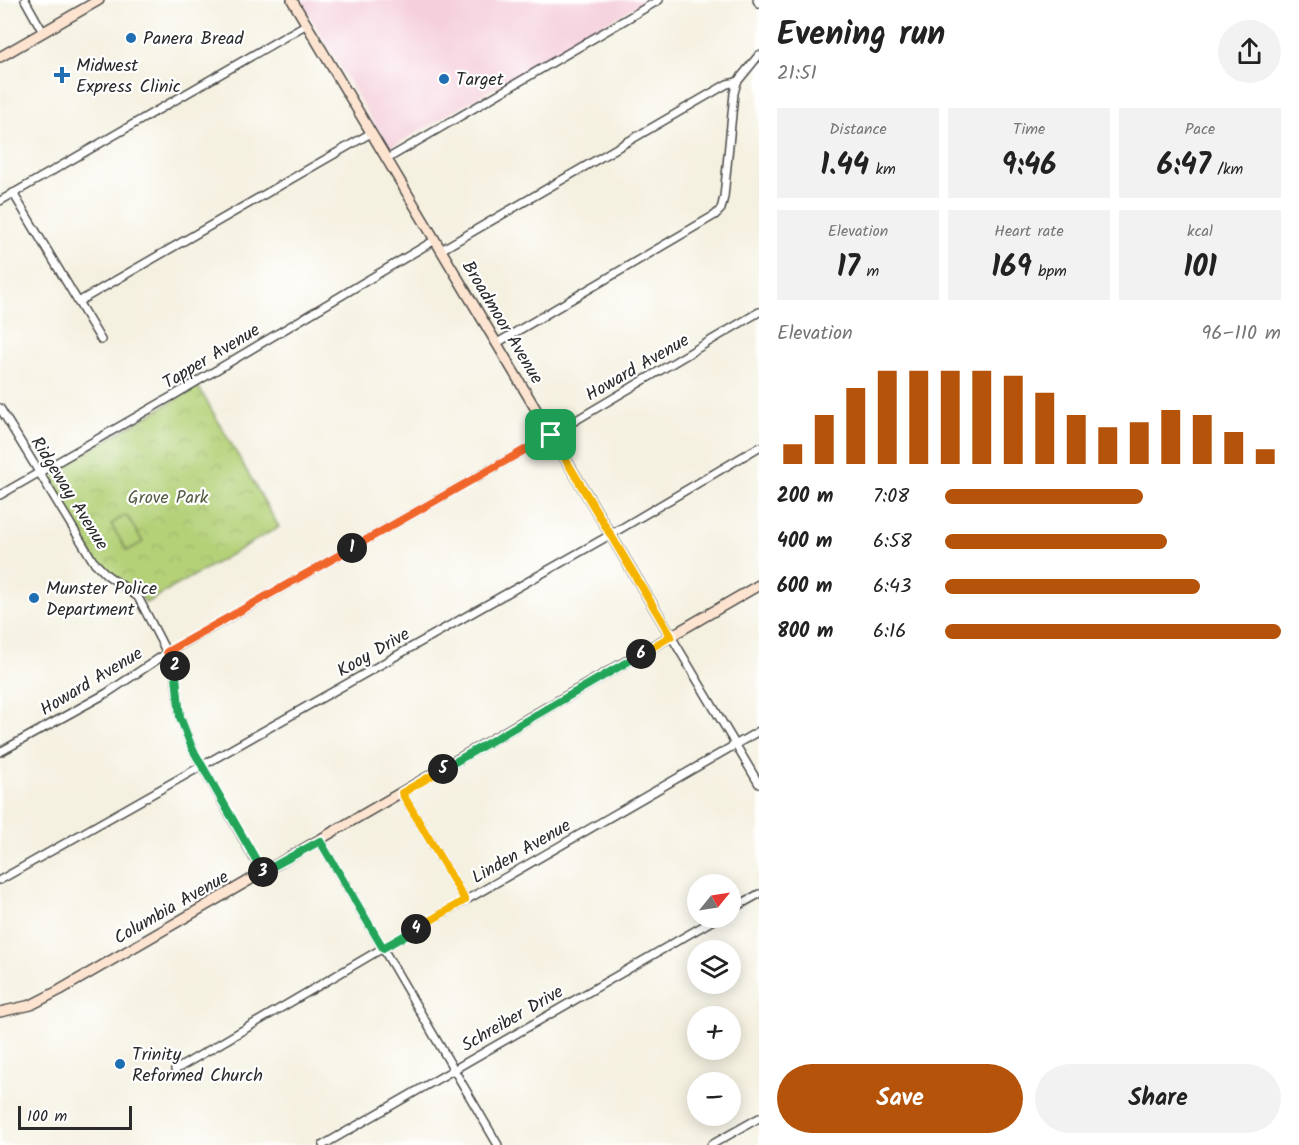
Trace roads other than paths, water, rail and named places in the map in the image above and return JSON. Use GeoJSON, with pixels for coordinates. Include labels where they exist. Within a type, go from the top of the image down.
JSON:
{"type":"FeatureCollection","features":[{"type":"Feature","properties":{"kind":"street"},"geometry":{"type":"LineString","coordinates":[[25,0],[43,32]]}},
{"type":"Feature","properties":{"kind":"street"},"geometry":{"type":"LineString","coordinates":[[0,57],[99,0]]}},
{"type":"Feature","properties":{"kind":"street","name":"Broadmoor Avenue"},"geometry":{"type":"LineString","coordinates":[[292,0],[759,784]]}},
{"type":"Feature","properties":{"kind":"street"},"geometry":{"type":"LineString","coordinates":[[387,159],[659,0]]}},
{"type":"Feature","properties":{"kind":"street"},"geometry":{"type":"LineString","coordinates":[[757,0],[759,4]]}},
{"type":"Feature","properties":{"kind":"street"},"geometry":{"type":"LineString","coordinates":[[0,201],[307,24]]}},
{"type":"Feature","properties":{"kind":"street"},"geometry":{"type":"LineString","coordinates":[[497,343],[715,215],[721,209],[737,82],[759,55]]}},
{"type":"Feature","properties":{"kind":"street"},"geometry":{"type":"LineString","coordinates":[[441,250],[727,84],[737,82]]}},
{"type":"Feature","properties":{"kind":"street"},"geometry":{"type":"LineString","coordinates":[[78,302],[371,133]]}},
{"type":"Feature","properties":{"kind":"street"},"geometry":{"type":"LineString","coordinates":[[13,193],[101,340]]}},
{"type":"Feature","properties":{"kind":"street","name":"Tapper Avenue"},"geometry":{"type":"LineString","coordinates":[[0,495],[435,240]]}},
{"type":"Feature","properties":{"kind":"street","name":"Howard Avenue"},"geometry":{"type":"LineString","coordinates":[[0,752],[107,693],[167,652],[551,435],[759,312]]}},
{"type":"Feature","properties":{"kind":"street","name":"Ridgeway Avenue"},"geometry":{"type":"LineString","coordinates":[[0,408],[93,561],[107,576],[138,597],[174,662],[177,703],[192,748],[261,873]]}},
{"type":"Feature","properties":{"kind":"street","name":"Kooy Drive"},"geometry":{"type":"LineString","coordinates":[[0,880],[610,535],[759,447]]}},
{"type":"Feature","properties":{"kind":"street","name":"Columbia Avenue"},"geometry":{"type":"LineString","coordinates":[[0,1012],[31,1005],[60,990],[759,585]]}},
{"type":"Feature","properties":{"kind":"street","name":"Linden Avenue"},"geometry":{"type":"LineString","coordinates":[[175,1071],[465,900],[759,731]]}},
{"type":"Feature","properties":{"kind":"street"},"geometry":{"type":"LineString","coordinates":[[402,793],[465,900]]}},
{"type":"Feature","properties":{"kind":"street"},"geometry":{"type":"LineString","coordinates":[[320,841],[498,1145]]}},
{"type":"Feature","properties":{"kind":"street"},"geometry":{"type":"LineString","coordinates":[[741,904],[759,894]]}},
{"type":"Feature","properties":{"kind":"street","name":"Schreiber Drive"},"geometry":{"type":"LineString","coordinates":[[323,1145],[700,928]]}},
{"type":"Feature","properties":{"kind":"street"},"geometry":{"type":"LineString","coordinates":[[711,1145],[759,1118]]}},
{"type":"Feature","properties":{"kind":"place","name":"Panera Bread"},"geometry":{"type":"Point","coordinates":[131,38]}},
{"type":"Feature","properties":{"kind":"place","name":"Midwest Express Clinic"},"geometry":{"type":"Point","coordinates":[62,75]}},
{"type":"Feature","properties":{"kind":"place","name":"Target"},"geometry":{"type":"Point","coordinates":[444,79]}},
{"type":"Feature","properties":{"kind":"place","name":"Munster Police Department"},"geometry":{"type":"Point","coordinates":[34,598]}},
{"type":"Feature","properties":{"kind":"place","name":"Trinity Reformed Church"},"geometry":{"type":"Point","coordinates":[120,1064]}},
{"type":"Feature","properties":{"kind":"park label","name":"Grove Park"},"geometry":{"type":"Point","coordinates":[168,497]}}]}
